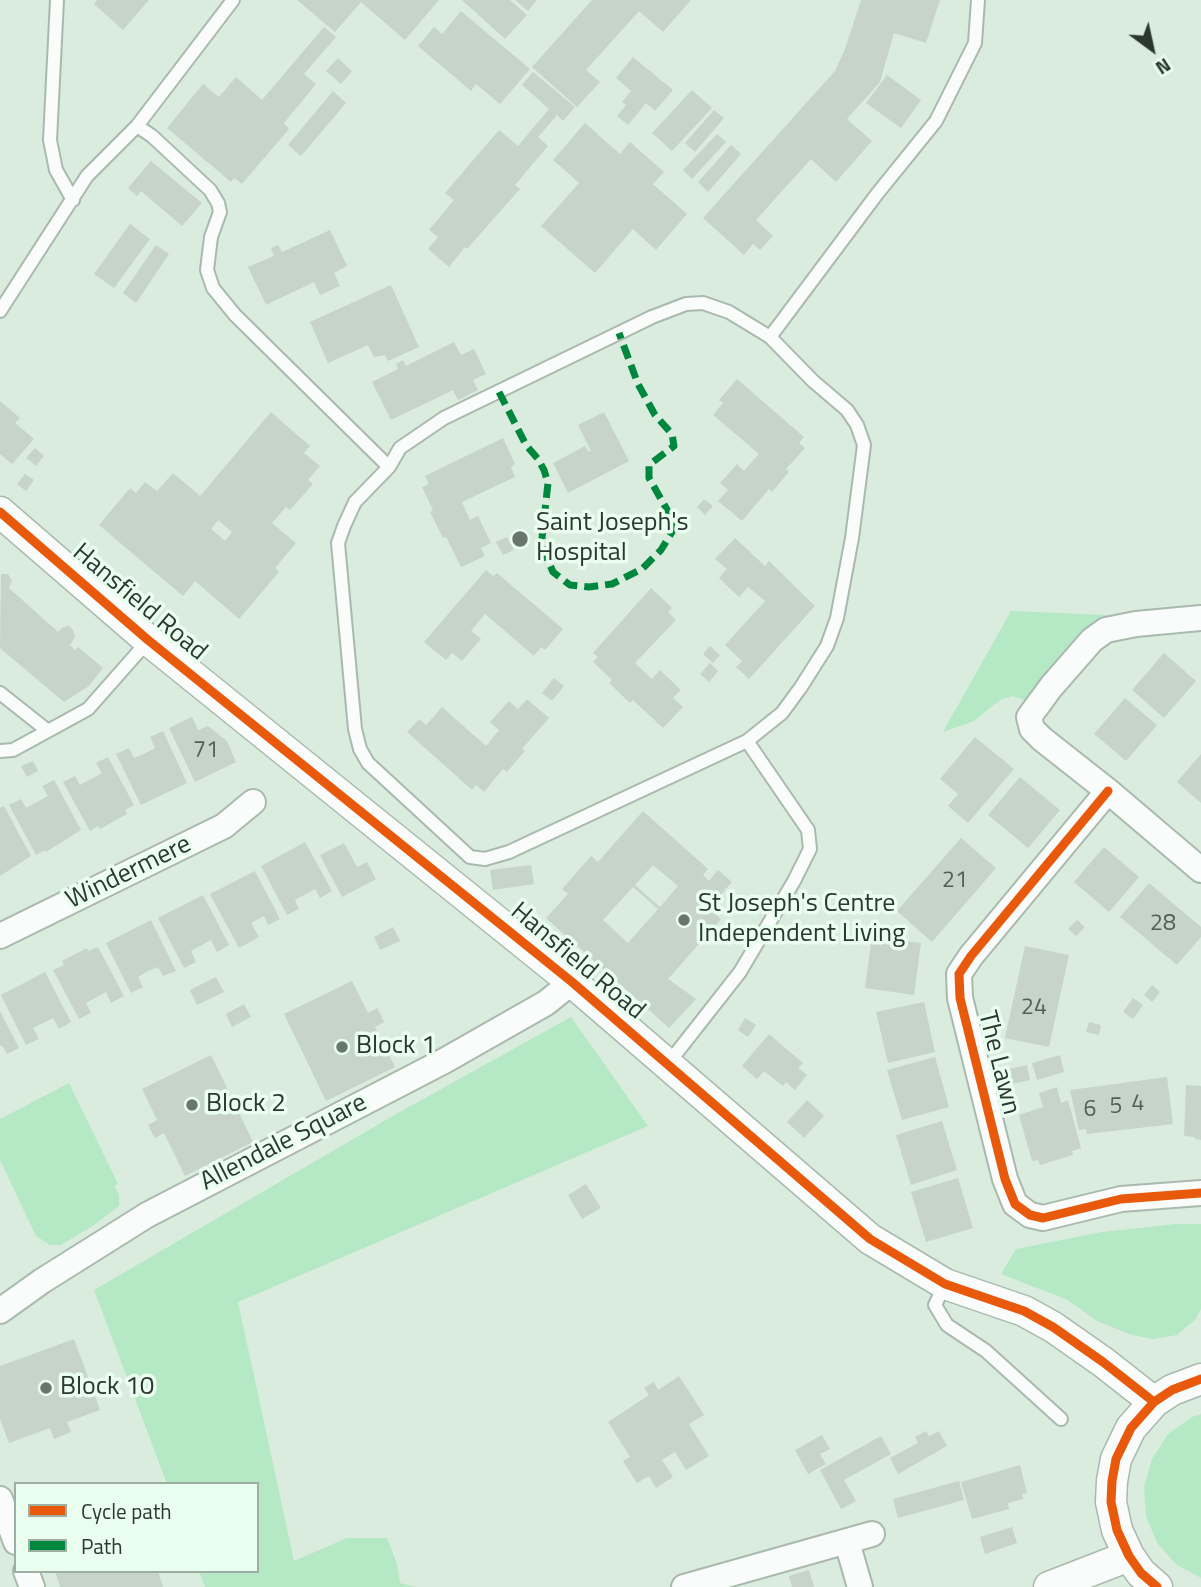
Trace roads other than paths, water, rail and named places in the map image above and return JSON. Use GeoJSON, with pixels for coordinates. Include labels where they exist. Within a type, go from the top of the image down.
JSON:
{"type":"FeatureCollection","features":[{"type":"Feature","properties":{"kind":"street","name":"Hansfield Road"},"geometry":{"type":"LineString","coordinates":[[0,512],[148,640],[572,982],[870,1239],[946,1283],[1024,1311],[1053,1327],[1154,1402]]}},
{"type":"Feature","properties":{"kind":"street"},"geometry":{"type":"LineString","coordinates":[[1201,618],[1136,624],[1106,630],[1092,640],[1029,717],[1032,729],[1042,739],[1201,870]]}},
{"type":"Feature","properties":{"kind":"street","name":"The Lawn"},"geometry":{"type":"LineString","coordinates":[[1108,791],[971,956],[959,974],[960,998],[1005,1179],[1014,1203],[1030,1215],[1043,1218],[1121,1199],[1201,1193]]}},
{"type":"Feature","properties":{"kind":"street","name":"Windermere"},"geometry":{"type":"LineString","coordinates":[[0,936],[225,826],[253,802]]}},
{"type":"Feature","properties":{"kind":"street","name":"Allendale Square"},"geometry":{"type":"LineString","coordinates":[[0,1311],[42,1281],[147,1215],[444,1061],[546,1003],[572,982]]}},
{"type":"Feature","properties":{"kind":"street"},"geometry":{"type":"LineString","coordinates":[[1157,1587],[1129,1556],[1117,1530],[1111,1502],[1116,1459],[1131,1428],[1154,1402],[1172,1390],[1201,1379]]}},
{"type":"Feature","properties":{"kind":"street"},"geometry":{"type":"LineString","coordinates":[[0,1499],[14,1537]]}},
{"type":"Feature","properties":{"kind":"street"},"geometry":{"type":"LineString","coordinates":[[684,1587],[872,1534]]}},
{"type":"Feature","properties":{"kind":"street"},"geometry":{"type":"LineString","coordinates":[[847,1542],[860,1587]]}},
{"type":"Feature","properties":{"kind":"street"},"geometry":{"type":"LineString","coordinates":[[1049,1587],[1129,1556]]}},
{"type":"Feature","properties":{"kind":"lane"},"geometry":{"type":"LineString","coordinates":[[57,0],[50,140],[56,170],[73,200]]}},
{"type":"Feature","properties":{"kind":"lane"},"geometry":{"type":"LineString","coordinates":[[0,311],[87,176],[136,126],[233,0]]}},
{"type":"Feature","properties":{"kind":"lane"},"geometry":{"type":"LineString","coordinates":[[770,337],[877,194],[936,121],[975,43],[978,0]]}},
{"type":"Feature","properties":{"kind":"lane"},"geometry":{"type":"LineString","coordinates":[[136,126],[152,136],[202,182],[218,202],[220,212],[211,237],[207,270],[213,288],[235,315],[389,467]]}},
{"type":"Feature","properties":{"kind":"lane"},"geometry":{"type":"LineString","coordinates":[[703,303],[729,312],[770,337],[813,381],[847,410],[857,425],[864,445],[852,538],[837,618],[827,646],[782,713],[747,741],[509,852],[485,859],[470,857],[368,763],[360,749],[355,729],[338,543],[355,502],[389,467],[400,449],[444,418],[652,317],[686,304],[703,303]]}},
{"type":"Feature","properties":{"kind":"lane"},"geometry":{"type":"LineString","coordinates":[[0,751],[12,750],[88,709],[148,640]]}},
{"type":"Feature","properties":{"kind":"lane"},"geometry":{"type":"LineString","coordinates":[[0,693],[48,731]]}},
{"type":"Feature","properties":{"kind":"lane"},"geometry":{"type":"LineString","coordinates":[[667,1065],[740,972],[810,849],[808,830],[747,741]]}},
{"type":"Feature","properties":{"kind":"lane"},"geometry":{"type":"LineString","coordinates":[[946,1283],[935,1305],[947,1325],[986,1351],[1061,1419]]}},
{"type":"Feature","properties":{"kind":"place","name":"Saint Joseph's Hospital"},"geometry":{"type":"Point","coordinates":[520,539]}},
{"type":"Feature","properties":{"kind":"place","name":"St Joseph's Centre Independent Living"},"geometry":{"type":"Point","coordinates":[684,920]}},
{"type":"Feature","properties":{"kind":"place","name":"Block 1"},"geometry":{"type":"Point","coordinates":[342,1047]}},
{"type":"Feature","properties":{"kind":"place","name":"Block 2"},"geometry":{"type":"Point","coordinates":[192,1105]}},
{"type":"Feature","properties":{"kind":"place","name":"Block 10"},"geometry":{"type":"Point","coordinates":[46,1388]}}]}
